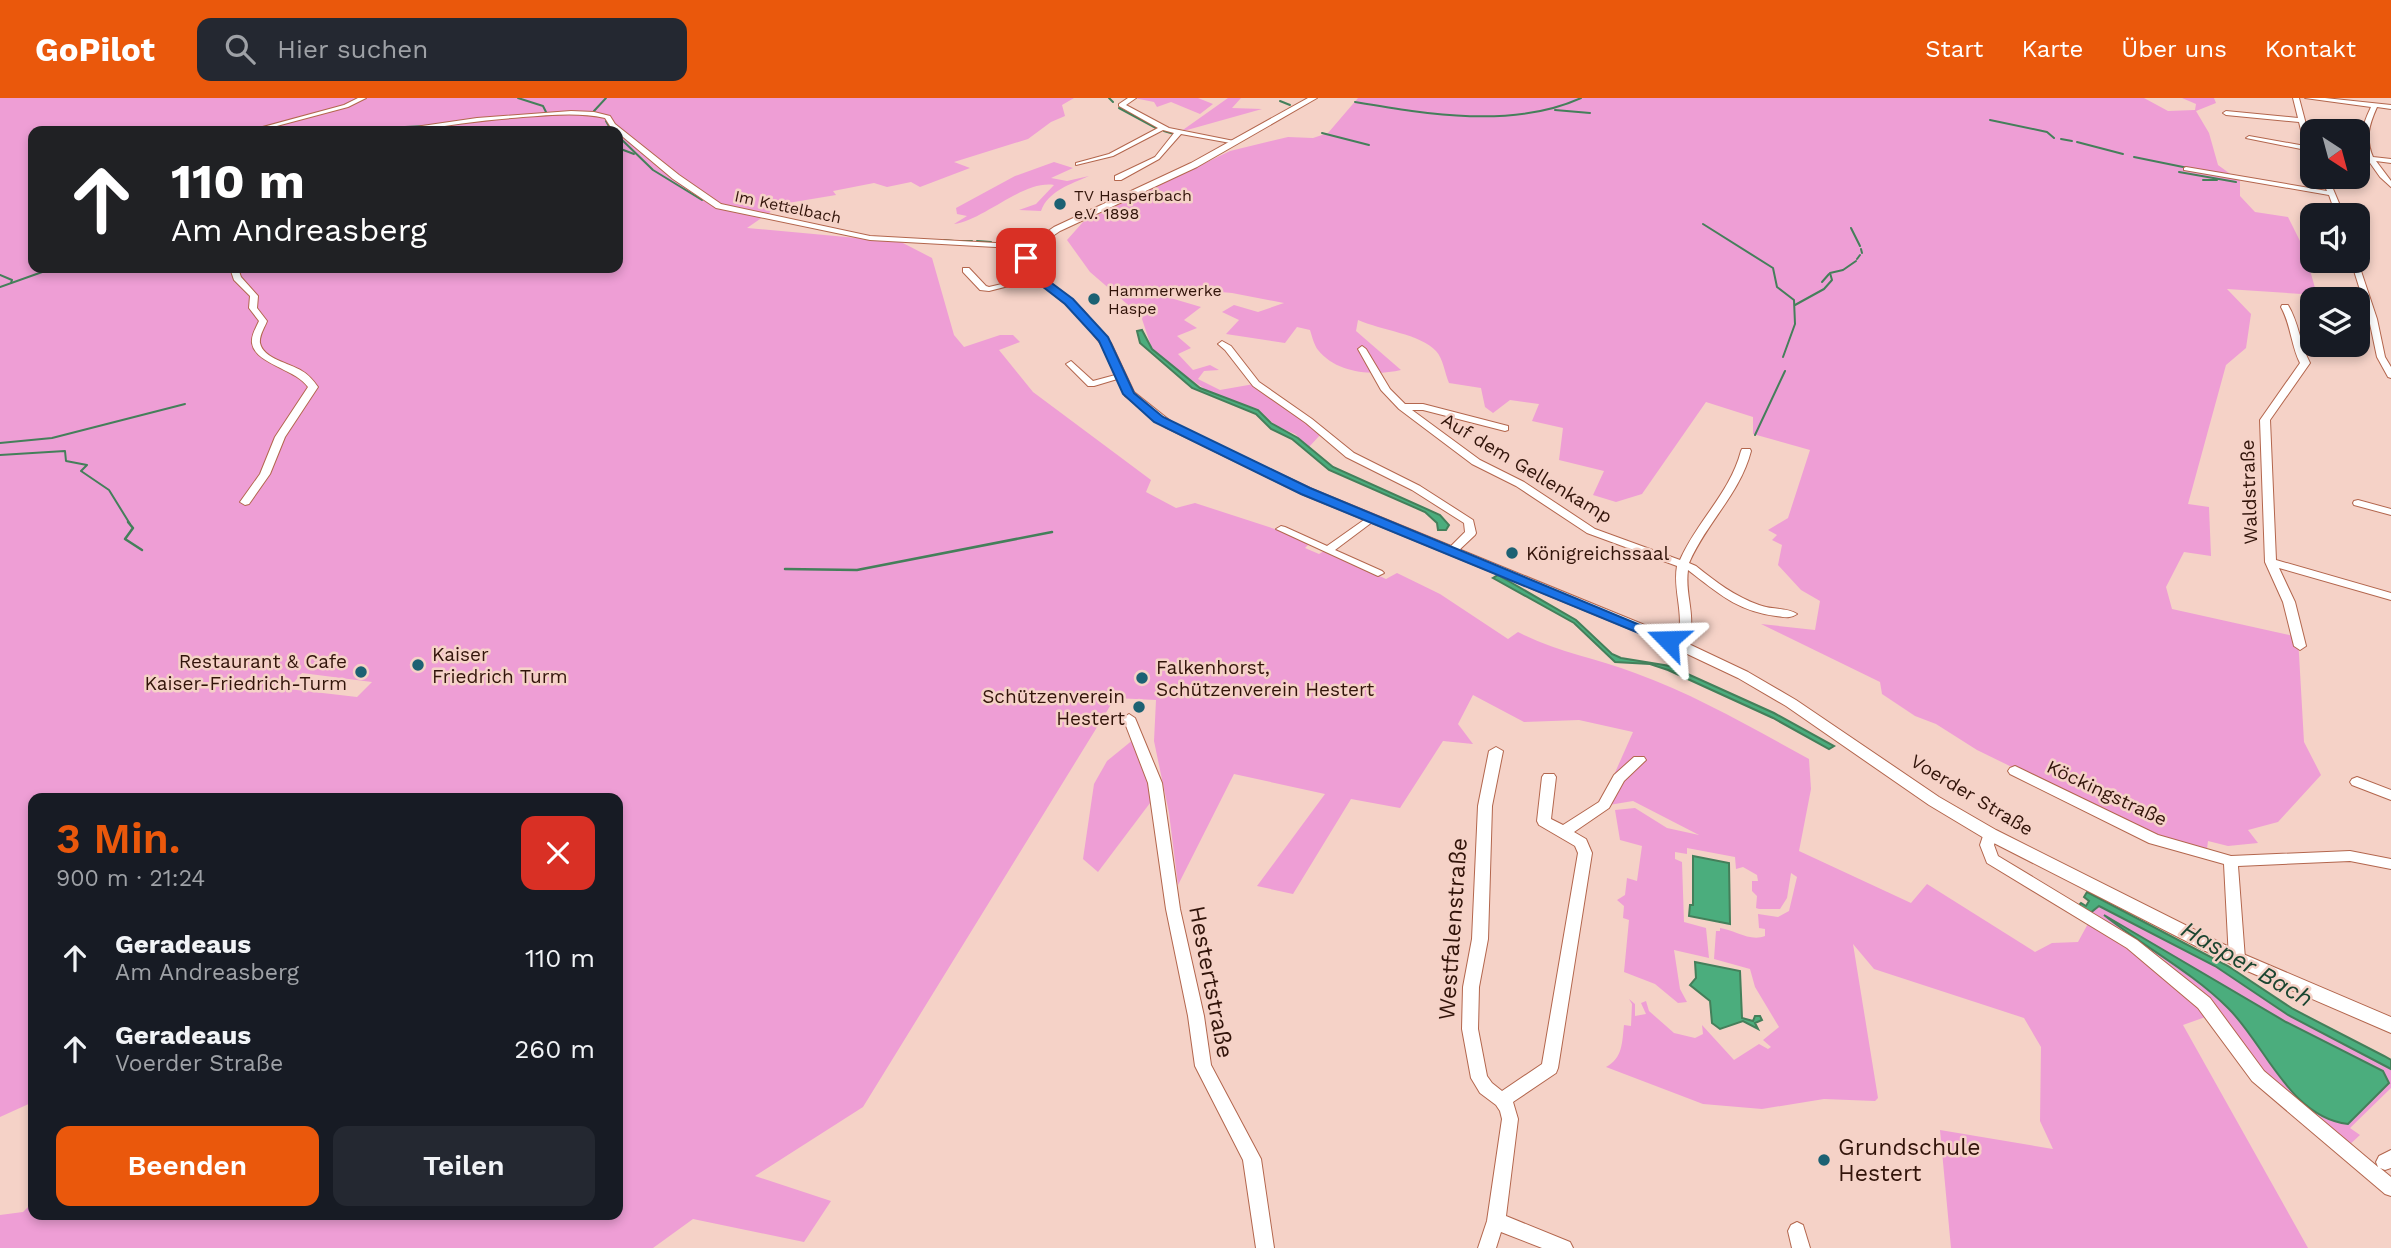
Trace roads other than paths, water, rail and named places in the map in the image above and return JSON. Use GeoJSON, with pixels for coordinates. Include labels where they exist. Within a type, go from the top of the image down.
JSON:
{"type":"FeatureCollection","features":[{"type":"Feature","properties":{"kind":"main road"},"geometry":{"type":"LineString","coordinates":[[1119,377],[1104,340],[1069,301],[1036,278],[1026,267],[1031,247],[1057,229],[1236,142],[1313,98]]}},
{"type":"Feature","properties":{"kind":"main road","name":"Voerder Straße"},"geometry":{"type":"LineString","coordinates":[[1119,377],[1129,394],[1158,419],[1271,476],[1680,645],[1791,703],[1934,801],[1989,844],[2237,959],[2391,1025]]}},
{"type":"Feature","properties":{"kind":"street"},"geometry":{"type":"LineString","coordinates":[[270,126],[346,106],[363,98]]}},
{"type":"Feature","properties":{"kind":"street"},"geometry":{"type":"LineString","coordinates":[[1133,98],[1121,105],[1162,128],[1236,142]]}},
{"type":"Feature","properties":{"kind":"street"},"geometry":{"type":"LineString","coordinates":[[2296,98],[2301,119]]}},
{"type":"Feature","properties":{"kind":"street"},"geometry":{"type":"LineString","coordinates":[[2308,98],[2391,107]]}},
{"type":"Feature","properties":{"kind":"street"},"geometry":{"type":"LineString","coordinates":[[2368,119],[2384,98]]}},
{"type":"Feature","properties":{"kind":"street","name":"Im Kettelbach"},"geometry":{"type":"LineString","coordinates":[[442,126],[530,114],[598,113],[608,117],[613,126]]}},
{"type":"Feature","properties":{"kind":"street"},"geometry":{"type":"LineString","coordinates":[[2226,113],[2300,120]]}},
{"type":"Feature","properties":{"kind":"street"},"geometry":{"type":"LineString","coordinates":[[1078,164],[1111,155],[1162,128]]}},
{"type":"Feature","properties":{"kind":"street"},"geometry":{"type":"LineString","coordinates":[[1118,178],[1157,158],[1170,140],[1185,133]]}},
{"type":"Feature","properties":{"kind":"street","name":"Im Kettelbach"},"geometry":{"type":"LineString","coordinates":[[623,134],[676,177],[719,206],[859,237],[1031,247]]}},
{"type":"Feature","properties":{"kind":"street"},"geometry":{"type":"LineString","coordinates":[[2249,138],[2300,147]]}},
{"type":"Feature","properties":{"kind":"street"},"geometry":{"type":"LineString","coordinates":[[2370,159],[2391,161]]}},
{"type":"Feature","properties":{"kind":"street"},"geometry":{"type":"LineString","coordinates":[[2370,161],[2391,185]]}},
{"type":"Feature","properties":{"kind":"street"},"geometry":{"type":"LineString","coordinates":[[2186,169],[2333,194]]}},
{"type":"Feature","properties":{"kind":"street"},"geometry":{"type":"LineString","coordinates":[[2331,189],[2336,203]]}},
{"type":"Feature","properties":{"kind":"street"},"geometry":{"type":"LineString","coordinates":[[966,270],[983,288],[989,289],[1036,278]]}},
{"type":"Feature","properties":{"kind":"street"},"geometry":{"type":"LineString","coordinates":[[236,273],[254,296],[253,308],[263,321],[257,338],[260,351],[269,359],[294,368],[313,387],[280,437],[265,474],[246,502]]}},
{"type":"Feature","properties":{"kind":"street"},"geometry":{"type":"LineString","coordinates":[[2359,273],[2381,357],[2391,375]]}},
{"type":"Feature","properties":{"kind":"street","name":"Waldstraße"},"geometry":{"type":"LineString","coordinates":[[2285,306],[2296,324],[2294,344],[2305,363],[2266,420],[2265,466],[2271,562],[2289,602],[2300,646]]}},
{"type":"Feature","properties":{"kind":"street"},"geometry":{"type":"LineString","coordinates":[[1222,344],[1256,384],[1309,421],[1350,455],[1416,488],[1469,522],[1472,533],[1452,551]]}},
{"type":"Feature","properties":{"kind":"street","name":"Auf dem Gellenkamp"},"geometry":{"type":"LineString","coordinates":[[1362,349],[1387,390],[1402,407],[1476,462],[1520,484],[1591,531],[1683,564],[1712,586],[1744,603],[1772,614],[1791,614]]}},
{"type":"Feature","properties":{"kind":"street"},"geometry":{"type":"LineString","coordinates":[[1071,364],[1091,384],[1119,377]]}},
{"type":"Feature","properties":{"kind":"street","name":"Auf dem Gellenkamp"},"geometry":{"type":"LineString","coordinates":[[1402,407],[1423,407],[1505,428]]}},
{"type":"Feature","properties":{"kind":"street"},"geometry":{"type":"LineString","coordinates":[[1680,645],[1685,635],[1683,564],[1739,473],[1746,451]]}},
{"type":"Feature","properties":{"kind":"street"},"geometry":{"type":"LineString","coordinates":[[2358,503],[2391,512]]}},
{"type":"Feature","properties":{"kind":"street"},"geometry":{"type":"LineString","coordinates":[[1328,550],[1371,518]]}},
{"type":"Feature","properties":{"kind":"street"},"geometry":{"type":"LineString","coordinates":[[1281,529],[1378,573]]}},
{"type":"Feature","properties":{"kind":"street"},"geometry":{"type":"LineString","coordinates":[[2271,562],[2391,597]]}},
{"type":"Feature","properties":{"kind":"street","name":"Hestertstraße"},"geometry":{"type":"LineString","coordinates":[[1129,718],[1155,783],[1173,909],[1196,1016],[1203,1066],[1252,1159],[1265,1248]]}},
{"type":"Feature","properties":{"kind":"street","name":"Westfalenstraße"},"geometry":{"type":"LineString","coordinates":[[1496,751],[1485,806],[1480,939],[1471,988],[1470,1030],[1479,1079],[1502,1100]]}},
{"type":"Feature","properties":{"kind":"street"},"geometry":{"type":"LineString","coordinates":[[1563,832],[1604,805],[1619,778],[1639,760]]}},
{"type":"Feature","properties":{"kind":"street","name":"Köckingstraße"},"geometry":{"type":"LineString","coordinates":[[2015,771],[2154,839],[2231,861],[2350,856],[2391,864]]}},
{"type":"Feature","properties":{"kind":"street"},"geometry":{"type":"LineString","coordinates":[[1487,1248],[1496,1221],[1510,1119],[1508,1108],[1502,1100],[1550,1068],[1584,853],[1581,843],[1544,821],[1549,777]]}},
{"type":"Feature","properties":{"kind":"street"},"geometry":{"type":"LineString","coordinates":[[2357,782],[2391,795]]}},
{"type":"Feature","properties":{"kind":"street"},"geometry":{"type":"LineString","coordinates":[[1989,844],[1992,859],[2132,944],[2204,1003],[2258,1076],[2391,1188]]}},
{"type":"Feature","properties":{"kind":"street"},"geometry":{"type":"LineString","coordinates":[[2231,861],[2237,959]]}},
{"type":"Feature","properties":{"kind":"street"},"geometry":{"type":"LineString","coordinates":[[1496,1221],[1564,1248]]}},
{"type":"Feature","properties":{"kind":"waterway"},"geometry":{"type":"LineString","coordinates":[[518,98],[543,106],[546,112]]}},
{"type":"Feature","properties":{"kind":"waterway"},"geometry":{"type":"LineString","coordinates":[[594,111],[606,98]]}},
{"type":"Feature","properties":{"kind":"waterway"},"geometry":{"type":"LineString","coordinates":[[1109,98],[1113,102]]}},
{"type":"Feature","properties":{"kind":"waterway"},"geometry":{"type":"LineString","coordinates":[[1355,102],[1440,114],[1498,116],[1555,108],[1581,98]]}},
{"type":"Feature","properties":{"kind":"waterway"},"geometry":{"type":"LineString","coordinates":[[1280,101],[1290,105]]}},
{"type":"Feature","properties":{"kind":"waterway"},"geometry":{"type":"LineString","coordinates":[[1119,108],[1156,128]]}},
{"type":"Feature","properties":{"kind":"waterway"},"geometry":{"type":"LineString","coordinates":[[1555,110],[1590,113]]}},
{"type":"Feature","properties":{"kind":"waterway"},"geometry":{"type":"LineString","coordinates":[[1990,120],[2047,132],[2054,138]]}},
{"type":"Feature","properties":{"kind":"waterway"},"geometry":{"type":"LineString","coordinates":[[606,121],[609,126]]}},
{"type":"Feature","properties":{"kind":"waterway"},"geometry":{"type":"LineString","coordinates":[[1164,131],[1174,134]]}},
{"type":"Feature","properties":{"kind":"waterway"},"geometry":{"type":"LineString","coordinates":[[1322,133],[1369,145]]}},
{"type":"Feature","properties":{"kind":"waterway"},"geometry":{"type":"LineString","coordinates":[[2061,139],[2072,141]]}},
{"type":"Feature","properties":{"kind":"waterway"},"geometry":{"type":"LineString","coordinates":[[623,141],[653,170],[702,200]]}},
{"type":"Feature","properties":{"kind":"waterway"},"geometry":{"type":"LineString","coordinates":[[2077,142],[2123,154]]}},
{"type":"Feature","properties":{"kind":"waterway"},"geometry":{"type":"LineString","coordinates":[[623,150],[634,154]]}},
{"type":"Feature","properties":{"kind":"waterway"},"geometry":{"type":"LineString","coordinates":[[2134,157],[2188,168]]}},
{"type":"Feature","properties":{"kind":"waterway"},"geometry":{"type":"LineString","coordinates":[[2179,172],[2236,182]]}},
{"type":"Feature","properties":{"kind":"waterway"},"geometry":{"type":"LineString","coordinates":[[2203,180],[2217,180]]}},
{"type":"Feature","properties":{"kind":"waterway"},"geometry":{"type":"LineString","coordinates":[[1703,224],[1773,268],[1777,287],[1794,300],[1795,324],[1783,357]]}},
{"type":"Feature","properties":{"kind":"waterway"},"geometry":{"type":"LineString","coordinates":[[1851,228],[1860,246]]}},
{"type":"Feature","properties":{"kind":"waterway"},"geometry":{"type":"LineString","coordinates":[[944,240],[954,241]]}},
{"type":"Feature","properties":{"kind":"waterway"},"geometry":{"type":"LineString","coordinates":[[959,241],[972,241]]}},
{"type":"Feature","properties":{"kind":"waterway"},"geometry":{"type":"LineString","coordinates":[[977,241],[991,242]]}},
{"type":"Feature","properties":{"kind":"waterway"},"geometry":{"type":"LineString","coordinates":[[1000,243],[1014,244]]}},
{"type":"Feature","properties":{"kind":"waterway"},"geometry":{"type":"LineString","coordinates":[[1861,249],[1862,253]]}},
{"type":"Feature","properties":{"kind":"waterway"},"geometry":{"type":"LineString","coordinates":[[1857,259],[1860,255]]}},
{"type":"Feature","properties":{"kind":"waterway"},"geometry":{"type":"LineString","coordinates":[[1795,305],[1824,289],[1832,280],[1830,273],[1843,270],[1856,261]]}},
{"type":"Feature","properties":{"kind":"waterway"},"geometry":{"type":"LineString","coordinates":[[0,287],[39,273]]}},
{"type":"Feature","properties":{"kind":"waterway"},"geometry":{"type":"LineString","coordinates":[[1822,282],[1829,274]]}},
{"type":"Feature","properties":{"kind":"waterway"},"geometry":{"type":"LineString","coordinates":[[0,275],[12,280],[11,283]]}},
{"type":"Feature","properties":{"kind":"waterway"},"geometry":{"type":"LineString","coordinates":[[1755,435],[1785,371]]}},
{"type":"Feature","properties":{"kind":"waterway"},"geometry":{"type":"LineString","coordinates":[[0,443],[52,438],[185,404]]}},
{"type":"Feature","properties":{"kind":"waterway"},"geometry":{"type":"LineString","coordinates":[[0,455],[65,451],[66,461],[87,465],[81,471],[109,490],[130,524]]}},
{"type":"Feature","properties":{"kind":"waterway"},"geometry":{"type":"LineString","coordinates":[[128,522],[133,528],[125,539],[142,550]]}},
{"type":"Feature","properties":{"kind":"waterway"},"geometry":{"type":"LineString","coordinates":[[785,569],[857,570],[1052,532]]}},
{"type":"Feature","properties":{"kind":"place","name":"TV Hasperbach e.V. 1898"},"geometry":{"type":"Point","coordinates":[1060,204]}},
{"type":"Feature","properties":{"kind":"place","name":"Hammerwerke Haspe"},"geometry":{"type":"Point","coordinates":[1094,299]}},
{"type":"Feature","properties":{"kind":"place","name":"Königreichssaal"},"geometry":{"type":"Point","coordinates":[1512,553]}},
{"type":"Feature","properties":{"kind":"place","name":"Kaiser Friedrich Turm"},"geometry":{"type":"Point","coordinates":[418,665]}},
{"type":"Feature","properties":{"kind":"place","name":"Restaurant & Cafe Kaiser-Friedrich-Turm"},"geometry":{"type":"Point","coordinates":[361,672]}},
{"type":"Feature","properties":{"kind":"place","name":"Falkenhorst, Schützenverein Hestert"},"geometry":{"type":"Point","coordinates":[1142,678]}},
{"type":"Feature","properties":{"kind":"place","name":"Schützenverein Hestert"},"geometry":{"type":"Point","coordinates":[1139,707]}},
{"type":"Feature","properties":{"kind":"place","name":"Grundschule Hestert"},"geometry":{"type":"Point","coordinates":[1824,1160]}},
{"type":"Feature","properties":{"kind":"water label","name":"Hasper Bach"},"geometry":{"type":"Point","coordinates":[2247,964]}}]}
